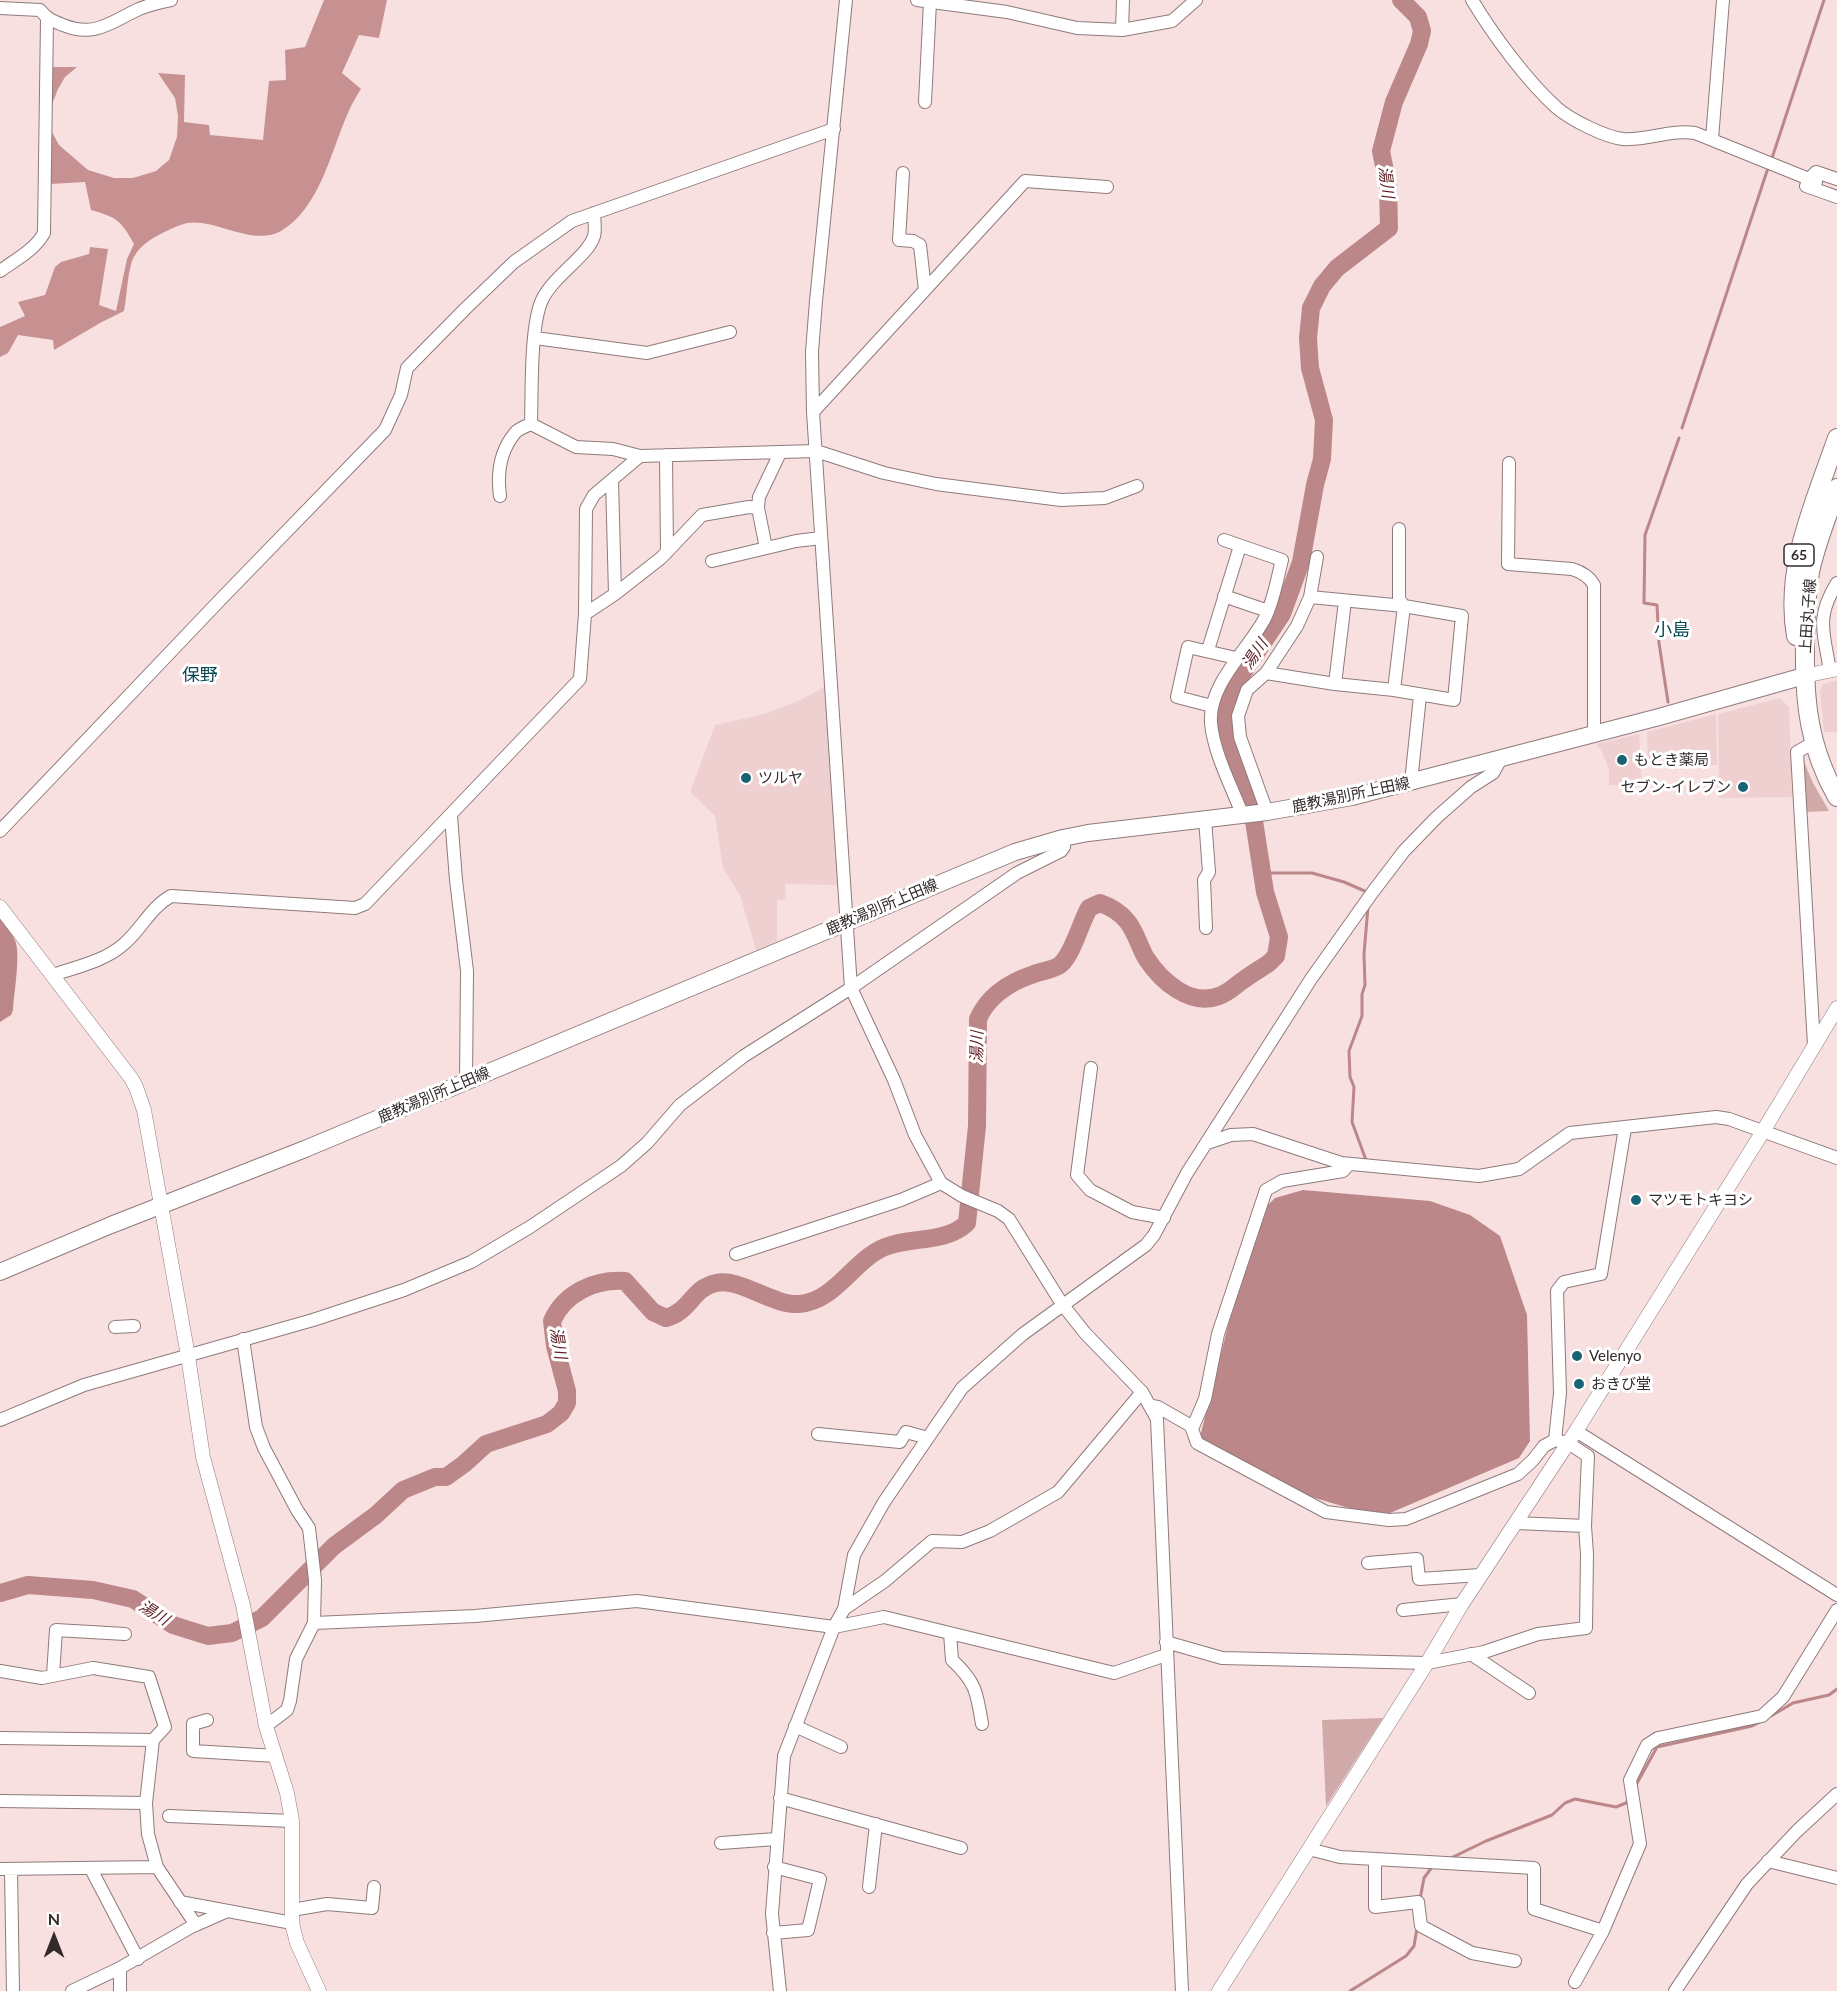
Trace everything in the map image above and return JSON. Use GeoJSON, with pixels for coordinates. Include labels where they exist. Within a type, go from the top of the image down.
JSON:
{"type":"FeatureCollection","features":[{"type":"Feature","properties":{"kind":"main road","name":"上田丸子線"},"geometry":{"type":"LineString","coordinates":[[1837,438],[1832,484],[1801,544],[1793,587],[1794,621],[1813,743],[1826,778],[1837,797]]}},
{"type":"Feature","properties":{"kind":"main road","name":"鹿教湯別所上田線"},"geometry":{"type":"LineString","coordinates":[[0,1272],[91,1233],[304,1149],[1015,852],[1063,838],[1265,812],[1352,797],[1804,676]]}},
{"type":"Feature","properties":{"kind":"street"},"geometry":{"type":"LineString","coordinates":[[0,8],[45,10],[78,30],[85,31],[102,28],[140,9],[171,0]]}},
{"type":"Feature","properties":{"kind":"street"},"geometry":{"type":"LineString","coordinates":[[846,0],[812,352],[813,412],[851,988],[894,1080],[915,1135],[941,1183],[962,1196],[998,1210],[1009,1219],[1062,1304],[1098,1347],[1142,1392],[1156,1419],[1182,1991]]}},
{"type":"Feature","properties":{"kind":"street"},"geometry":{"type":"LineString","coordinates":[[1122,30],[1123,0]]}},
{"type":"Feature","properties":{"kind":"street"},"geometry":{"type":"LineString","coordinates":[[925,102],[923,1],[1007,12],[1077,28],[1122,30],[1172,21],[1196,0]]}},
{"type":"Feature","properties":{"kind":"street"},"geometry":{"type":"LineString","coordinates":[[1472,0],[1525,72],[1557,108],[1569,117],[1616,138],[1633,139],[1684,131],[1712,139],[1837,189]]}},
{"type":"Feature","properties":{"kind":"street"},"geometry":{"type":"LineString","coordinates":[[1712,139],[1723,0]]}},
{"type":"Feature","properties":{"kind":"street"},"geometry":{"type":"LineString","coordinates":[[0,271],[32,248],[40,241],[44,233],[45,10]]}},
{"type":"Feature","properties":{"kind":"street"},"geometry":{"type":"LineString","coordinates":[[0,831],[386,430],[400,395],[407,368],[514,262],[572,221],[834,129]]}},
{"type":"Feature","properties":{"kind":"street"},"geometry":{"type":"LineString","coordinates":[[1837,179],[1816,172],[1806,186],[1837,197]]}},
{"type":"Feature","properties":{"kind":"street"},"geometry":{"type":"LineString","coordinates":[[903,173],[899,240],[913,241],[920,245],[926,290]]}},
{"type":"Feature","properties":{"kind":"street"},"geometry":{"type":"LineString","coordinates":[[813,412],[1025,181],[1107,187]]}},
{"type":"Feature","properties":{"kind":"street"},"geometry":{"type":"LineString","coordinates":[[531,424],[535,338],[541,302],[549,286],[585,249],[594,235],[594,213]]}},
{"type":"Feature","properties":{"kind":"street"},"geometry":{"type":"LineString","coordinates":[[535,338],[647,353],[730,332]]}},
{"type":"Feature","properties":{"kind":"street"},"geometry":{"type":"LineString","coordinates":[[531,424],[576,447],[613,449],[640,456],[816,451],[884,473],[936,484],[1061,500],[1105,498],[1137,486]]}},
{"type":"Feature","properties":{"kind":"street"},"geometry":{"type":"LineString","coordinates":[[500,496],[498,482],[501,460],[516,431],[531,424]]}},
{"type":"Feature","properties":{"kind":"street"},"geometry":{"type":"LineString","coordinates":[[766,548],[758,508],[759,497],[780,453]]}},
{"type":"Feature","properties":{"kind":"street"},"geometry":{"type":"LineString","coordinates":[[666,455],[667,552]]}},
{"type":"Feature","properties":{"kind":"street"},"geometry":{"type":"LineString","coordinates":[[53,975],[103,957],[125,944],[160,902],[171,896],[355,908],[365,904],[580,679],[585,614],[586,509],[594,495],[640,456]]}},
{"type":"Feature","properties":{"kind":"street"},"geometry":{"type":"LineString","coordinates":[[1509,463],[1508,564],[1581,571],[1594,585],[1594,734]]}},
{"type":"Feature","properties":{"kind":"street"},"geometry":{"type":"LineString","coordinates":[[612,480],[615,594]]}},
{"type":"Feature","properties":{"kind":"street"},"geometry":{"type":"LineString","coordinates":[[585,614],[615,594],[667,552],[702,515],[749,507],[758,508]]}},
{"type":"Feature","properties":{"kind":"street"},"geometry":{"type":"LineString","coordinates":[[1394,690],[1404,606],[1399,598],[1399,529]]}},
{"type":"Feature","properties":{"kind":"street"},"geometry":{"type":"LineString","coordinates":[[712,561],[796,541],[821,538]]}},
{"type":"Feature","properties":{"kind":"street"},"geometry":{"type":"LineString","coordinates":[[1224,540],[1282,560],[1273,599],[1265,618],[1236,658],[1212,706],[1211,723],[1216,748],[1244,814]]}},
{"type":"Feature","properties":{"kind":"street"},"geometry":{"type":"LineString","coordinates":[[1208,650],[1240,546]]}},
{"type":"Feature","properties":{"kind":"street"},"geometry":{"type":"LineString","coordinates":[[1265,812],[1240,737],[1238,716],[1247,690],[1266,673],[1297,626],[1310,597],[1317,557]]}},
{"type":"Feature","properties":{"kind":"street"},"geometry":{"type":"LineString","coordinates":[[1804,676],[1833,670],[1823,641],[1822,617],[1825,603],[1837,583]]}},
{"type":"Feature","properties":{"kind":"street"},"geometry":{"type":"LineString","coordinates":[[1224,596],[1268,611]]}},
{"type":"Feature","properties":{"kind":"street"},"geometry":{"type":"LineString","coordinates":[[1266,673],[1454,700],[1462,616],[1404,606],[1310,597]]}},
{"type":"Feature","properties":{"kind":"street"},"geometry":{"type":"LineString","coordinates":[[1335,684],[1345,601]]}},
{"type":"Feature","properties":{"kind":"street"},"geometry":{"type":"LineString","coordinates":[[1212,706],[1177,697],[1188,647],[1236,658]]}},
{"type":"Feature","properties":{"kind":"street"},"geometry":{"type":"LineString","coordinates":[[1411,782],[1420,696]]}},
{"type":"Feature","properties":{"kind":"street"},"geometry":{"type":"LineString","coordinates":[[1813,743],[1797,752],[1814,1046]]}},
{"type":"Feature","properties":{"kind":"street"},"geometry":{"type":"LineString","coordinates":[[780,1991],[772,1914],[784,1756],[834,1628],[844,1609],[854,1555],[884,1502],[962,1388],[1023,1334],[1062,1304],[1137,1254],[1154,1235],[1187,1173],[1311,979],[1372,893],[1420,834],[1472,787],[1493,772],[1502,757]]}},
{"type":"Feature","properties":{"kind":"street"},"geometry":{"type":"LineString","coordinates":[[451,816],[467,971],[466,1081]]}},
{"type":"Feature","properties":{"kind":"street"},"geometry":{"type":"LineString","coordinates":[[1205,819],[1209,872],[1204,880],[1206,928]]}},
{"type":"Feature","properties":{"kind":"street"},"geometry":{"type":"LineString","coordinates":[[0,1420],[84,1385],[313,1320],[404,1290],[471,1262],[530,1227],[621,1166],[647,1143],[680,1105],[744,1056],[851,988],[1017,873],[1061,851],[1064,847],[1063,838]]}},
{"type":"Feature","properties":{"kind":"street"},"geometry":{"type":"LineString","coordinates":[[0,907],[136,1087],[144,1110],[188,1356],[203,1457],[243,1605],[266,1726],[287,1793],[292,1821],[292,1917],[297,1943],[319,1991]]}},
{"type":"Feature","properties":{"kind":"street"},"geometry":{"type":"LineString","coordinates":[[1219,1991],[1462,1604],[1516,1523],[1566,1438],[1762,1133],[1837,1008]]}},
{"type":"Feature","properties":{"kind":"street"},"geometry":{"type":"LineString","coordinates":[[1090,1068],[1077,1174],[1090,1190],[1132,1212],[1164,1218]]}},
{"type":"Feature","properties":{"kind":"street"},"geometry":{"type":"LineString","coordinates":[[1208,1143],[1231,1135],[1253,1134],[1349,1164],[1468,1176],[1519,1169],[1570,1133],[1716,1118],[1729,1119],[1762,1133],[1837,1158]]}},
{"type":"Feature","properties":{"kind":"street"},"geometry":{"type":"LineString","coordinates":[[314,1623],[475,1616],[637,1601],[834,1628],[884,1617],[1114,1673],[1166,1649],[1222,1658],[1427,1663],[1484,1652],[1538,1634],[1586,1628],[1585,1526],[1588,1456],[1566,1438],[1560,1393],[1557,1291],[1564,1282],[1601,1274],[1625,1128]]}},
{"type":"Feature","properties":{"kind":"street"},"geometry":{"type":"LineString","coordinates":[[1349,1164],[1342,1171],[1282,1182],[1266,1190],[1218,1335],[1205,1399],[1193,1426],[1197,1443],[1326,1512],[1389,1520],[1406,1519],[1518,1474],[1544,1446],[1566,1438]]}},
{"type":"Feature","properties":{"kind":"street"},"geometry":{"type":"LineString","coordinates":[[736,1254],[901,1200],[941,1183]]}},
{"type":"Feature","properties":{"kind":"street"},"geometry":{"type":"LineString","coordinates":[[115,1327],[134,1326]]}},
{"type":"Feature","properties":{"kind":"street"},"geometry":{"type":"LineString","coordinates":[[243,1339],[256,1426],[264,1448],[309,1528],[315,1580],[314,1623],[296,1659],[287,1710],[266,1726]]}},
{"type":"Feature","properties":{"kind":"street"},"geometry":{"type":"LineString","coordinates":[[844,1609],[885,1581],[932,1541],[962,1542],[990,1531],[1058,1492],[1142,1392]]}},
{"type":"Feature","properties":{"kind":"street"},"geometry":{"type":"LineString","coordinates":[[1149,1406],[1158,1407],[1193,1426]]}},
{"type":"Feature","properties":{"kind":"street"},"geometry":{"type":"LineString","coordinates":[[818,1434],[900,1442],[906,1432],[928,1438]]}},
{"type":"Feature","properties":{"kind":"street"},"geometry":{"type":"LineString","coordinates":[[1566,1438],[1837,1595]]}},
{"type":"Feature","properties":{"kind":"street"},"geometry":{"type":"LineString","coordinates":[[1516,1523],[1585,1526]]}},
{"type":"Feature","properties":{"kind":"street"},"geometry":{"type":"LineString","coordinates":[[1368,1563],[1418,1559],[1419,1579],[1481,1575]]}},
{"type":"Feature","properties":{"kind":"street"},"geometry":{"type":"LineString","coordinates":[[1403,1610],[1462,1604]]}},
{"type":"Feature","properties":{"kind":"street"},"geometry":{"type":"LineString","coordinates":[[1575,1982],[1603,1931],[1640,1844],[1630,1780],[1647,1745],[1658,1738],[1762,1716],[1783,1697],[1837,1610]]}},
{"type":"Feature","properties":{"kind":"street"},"geometry":{"type":"LineString","coordinates":[[53,1675],[56,1630],[125,1634]]}},
{"type":"Feature","properties":{"kind":"street"},"geometry":{"type":"LineString","coordinates":[[950,1633],[952,1660],[967,1674],[976,1691],[982,1724]]}},
{"type":"Feature","properties":{"kind":"street"},"geometry":{"type":"LineString","coordinates":[[1471,1654],[1529,1693]]}},
{"type":"Feature","properties":{"kind":"street"},"geometry":{"type":"LineString","coordinates":[[0,1671],[42,1678],[93,1668],[149,1677],[165,1727],[153,1740],[146,1803],[148,1834],[157,1867],[196,1925]]}},
{"type":"Feature","properties":{"kind":"street"},"geometry":{"type":"LineString","coordinates":[[207,1720],[193,1724],[193,1751],[276,1756]]}},
{"type":"Feature","properties":{"kind":"street"},"geometry":{"type":"LineString","coordinates":[[795,1726],[841,1747]]}},
{"type":"Feature","properties":{"kind":"street"},"geometry":{"type":"LineString","coordinates":[[0,1738],[153,1740]]}},
{"type":"Feature","properties":{"kind":"street"},"geometry":{"type":"LineString","coordinates":[[1675,1991],[1747,1884],[1837,1794]]}},
{"type":"Feature","properties":{"kind":"street"},"geometry":{"type":"LineString","coordinates":[[780,1798],[961,1848]]}},
{"type":"Feature","properties":{"kind":"street"},"geometry":{"type":"LineString","coordinates":[[0,1801],[146,1803]]}},
{"type":"Feature","properties":{"kind":"street"},"geometry":{"type":"LineString","coordinates":[[170,1816],[292,1821]]}},
{"type":"Feature","properties":{"kind":"street"},"geometry":{"type":"LineString","coordinates":[[869,1887],[876,1824]]}},
{"type":"Feature","properties":{"kind":"street"},"geometry":{"type":"LineString","coordinates":[[721,1843],[776,1839]]}},
{"type":"Feature","properties":{"kind":"street"},"geometry":{"type":"LineString","coordinates":[[1310,1849],[1340,1857],[1534,1868],[1534,1910],[1603,1931]]}},
{"type":"Feature","properties":{"kind":"street"},"geometry":{"type":"LineString","coordinates":[[1375,1859],[1375,1907],[1418,1902],[1421,1926],[1472,1953],[1515,1961]]}},
{"type":"Feature","properties":{"kind":"street"},"geometry":{"type":"LineString","coordinates":[[1768,1861],[1837,1878]]}},
{"type":"Feature","properties":{"kind":"street"},"geometry":{"type":"LineString","coordinates":[[13,1991],[6,1869],[157,1867]]}},
{"type":"Feature","properties":{"kind":"street"},"geometry":{"type":"LineString","coordinates":[[773,1933],[808,1930],[820,1879],[774,1867]]}},
{"type":"Feature","properties":{"kind":"street"},"geometry":{"type":"LineString","coordinates":[[91,1869],[138,1959]]}},
{"type":"Feature","properties":{"kind":"street"},"geometry":{"type":"LineString","coordinates":[[180,1902],[225,1912],[292,1917],[327,1904],[372,1908],[374,1887]]}},
{"type":"Feature","properties":{"kind":"street"},"geometry":{"type":"LineString","coordinates":[[72,1991],[138,1959],[196,1925],[225,1912]]}},
{"type":"Feature","properties":{"kind":"street"},"geometry":{"type":"LineString","coordinates":[[120,1968],[120,1991]]}},
{"type":"Feature","properties":{"kind":"shaded area"},"geometry":{"type":"Polygon","coordinates":[[[324,0],[387,0],[379,38],[359,35],[342,73],[361,89],[349,110],[323,178],[306,208],[281,231],[270,235],[246,234],[198,223],[187,223],[171,229],[146,243],[134,257],[129,273],[124,311],[54,350],[53,340],[18,335],[8,353],[0,357],[0,327],[25,316],[18,302],[45,295],[55,267],[61,262],[89,254],[90,247],[108,249],[99,305],[116,311],[127,259],[134,244],[117,221],[91,210],[85,182],[50,184],[50,67],[77,67],[65,77],[51,107],[52,132],[59,145],[88,170],[114,178],[133,178],[156,171],[169,160],[177,137],[178,116],[175,98],[158,73],[185,75],[184,122],[209,125],[210,135],[263,140],[269,81],[286,80],[285,50],[305,47],[324,0]]]}},
{"type":"Feature","properties":{"kind":"shaded area"},"geometry":{"type":"Polygon","coordinates":[[[1837,680],[1837,732],[1824,732],[1820,690],[1823,684],[1837,680]]]}},
{"type":"Feature","properties":{"kind":"shaded area"},"geometry":{"type":"Polygon","coordinates":[[[825,687],[838,885],[785,884],[786,899],[777,900],[777,941],[756,950],[740,895],[723,868],[715,816],[690,792],[715,725],[765,714],[825,687]]]}},
{"type":"Feature","properties":{"kind":"shaded area"},"geometry":{"type":"Polygon","coordinates":[[[1780,698],[1789,707],[1792,797],[1719,798],[1718,714],[1780,698]]]}},
{"type":"Feature","properties":{"kind":"shaded area"},"geometry":{"type":"Polygon","coordinates":[[[1716,714],[1717,765],[1648,765],[1647,732],[1716,714]]]}},
{"type":"Feature","properties":{"kind":"shaded area","name":"もとき薬局"},"geometry":{"type":"Polygon","coordinates":[[[1639,734],[1642,785],[1609,785],[1609,770],[1596,744],[1639,734]]]}},
{"type":"Feature","properties":{"kind":"shaded area"},"geometry":{"type":"Polygon","coordinates":[[[1802,757],[1813,783],[1829,811],[1805,812],[1802,757]]]}},
{"type":"Feature","properties":{"kind":"shaded area"},"geometry":{"type":"Polygon","coordinates":[[[0,918],[15,939],[17,958],[13,1010],[11,1015],[0,1022],[0,918]]]}},
{"type":"Feature","properties":{"kind":"shaded area"},"geometry":{"type":"Polygon","coordinates":[[[1303,1190],[1430,1201],[1470,1215],[1500,1236],[1527,1315],[1530,1441],[1519,1458],[1390,1513],[1362,1512],[1305,1495],[1200,1437],[1242,1270],[1267,1206],[1275,1198],[1303,1190]]]}},
{"type":"Feature","properties":{"kind":"shaded area"},"geometry":{"type":"Polygon","coordinates":[[[1383,1718],[1326,1806],[1322,1720],[1383,1718]]]}},
{"type":"Feature","properties":{"kind":"waterway","name":"湯川"},"geometry":{"type":"LineString","coordinates":[[0,1593],[28,1585],[93,1590],[133,1599],[173,1625],[208,1636],[232,1633],[262,1618],[334,1546],[376,1515],[403,1490],[435,1477],[446,1477],[486,1444],[547,1424],[561,1413],[567,1403],[567,1391],[555,1346],[552,1321],[565,1302],[582,1289],[603,1282],[625,1281],[653,1312],[666,1318],[681,1310],[708,1286],[725,1282],[778,1301],[799,1304],[824,1296],[863,1261],[885,1247],[939,1237],[958,1230],[967,1223],[977,1126],[978,1019],[988,1003],[1008,986],[1025,977],[1060,965],[1073,946],[1089,908],[1100,903],[1121,915],[1133,930],[1152,967],[1177,990],[1197,998],[1208,998],[1225,993],[1276,956],[1279,937],[1265,892],[1252,808],[1226,741],[1225,713],[1234,686],[1282,614],[1301,562],[1322,459],[1324,420],[1310,368],[1308,338],[1311,308],[1322,286],[1337,268],[1389,228],[1388,186],[1381,151],[1394,102],[1419,44],[1422,31],[1418,17],[1401,0]]}},
{"type":"Feature","properties":{"kind":"waterway"},"geometry":{"type":"LineString","coordinates":[[1772,158],[1824,0]]}},
{"type":"Feature","properties":{"kind":"waterway"},"geometry":{"type":"LineString","coordinates":[[1682,428],[1768,168]]}},
{"type":"Feature","properties":{"kind":"waterway"},"geometry":{"type":"LineString","coordinates":[[1668,702],[1659,643],[1657,605],[1644,603],[1645,535],[1679,438]]}},
{"type":"Feature","properties":{"kind":"waterway"},"geometry":{"type":"LineString","coordinates":[[1262,873],[1312,873],[1344,882],[1367,892],[1367,895]]}},
{"type":"Feature","properties":{"kind":"waterway"},"geometry":{"type":"LineString","coordinates":[[1366,1160],[1352,1122],[1354,1087],[1350,1077],[1349,1051],[1362,1016],[1368,907]]}},
{"type":"Feature","properties":{"kind":"waterway"},"geometry":{"type":"LineString","coordinates":[[1771,1716],[1793,1703],[1829,1695],[1837,1689]]}},
{"type":"Feature","properties":{"kind":"waterway"},"geometry":{"type":"LineString","coordinates":[[1636,1785],[1657,1747],[1752,1726],[1760,1722]]}},
{"type":"Feature","properties":{"kind":"waterway"},"geometry":{"type":"LineString","coordinates":[[1451,1858],[1486,1841],[1552,1815],[1565,1803],[1575,1799],[1616,1807],[1626,1803],[1629,1799]]}},
{"type":"Feature","properties":{"kind":"waterway"},"geometry":{"type":"LineString","coordinates":[[1420,1899],[1424,1878],[1432,1867]]}},
{"type":"Feature","properties":{"kind":"waterway"},"geometry":{"type":"LineString","coordinates":[[1350,1991],[1406,1956],[1414,1946],[1417,1928]]}},
{"type":"Feature","properties":{"kind":"place","name":"もとき薬局"},"geometry":{"type":"Point","coordinates":[1622,760]}},
{"type":"Feature","properties":{"kind":"place","name":"ツルヤ"},"geometry":{"type":"Point","coordinates":[746,778]}},
{"type":"Feature","properties":{"kind":"place","name":"セブン-イレブン"},"geometry":{"type":"Point","coordinates":[1743,787]}},
{"type":"Feature","properties":{"kind":"place","name":"マツモトキヨシ"},"geometry":{"type":"Point","coordinates":[1636,1200]}},
{"type":"Feature","properties":{"kind":"place","name":"Velenyo"},"geometry":{"type":"Point","coordinates":[1577,1356]}},
{"type":"Feature","properties":{"kind":"place","name":"おきび堂"},"geometry":{"type":"Point","coordinates":[1579,1384]}},
{"type":"Feature","properties":{"kind":"district","name":"小島"},"geometry":{"type":"Point","coordinates":[1672,630]}},
{"type":"Feature","properties":{"kind":"district","name":"保野"},"geometry":{"type":"Point","coordinates":[200,675]}}]}
